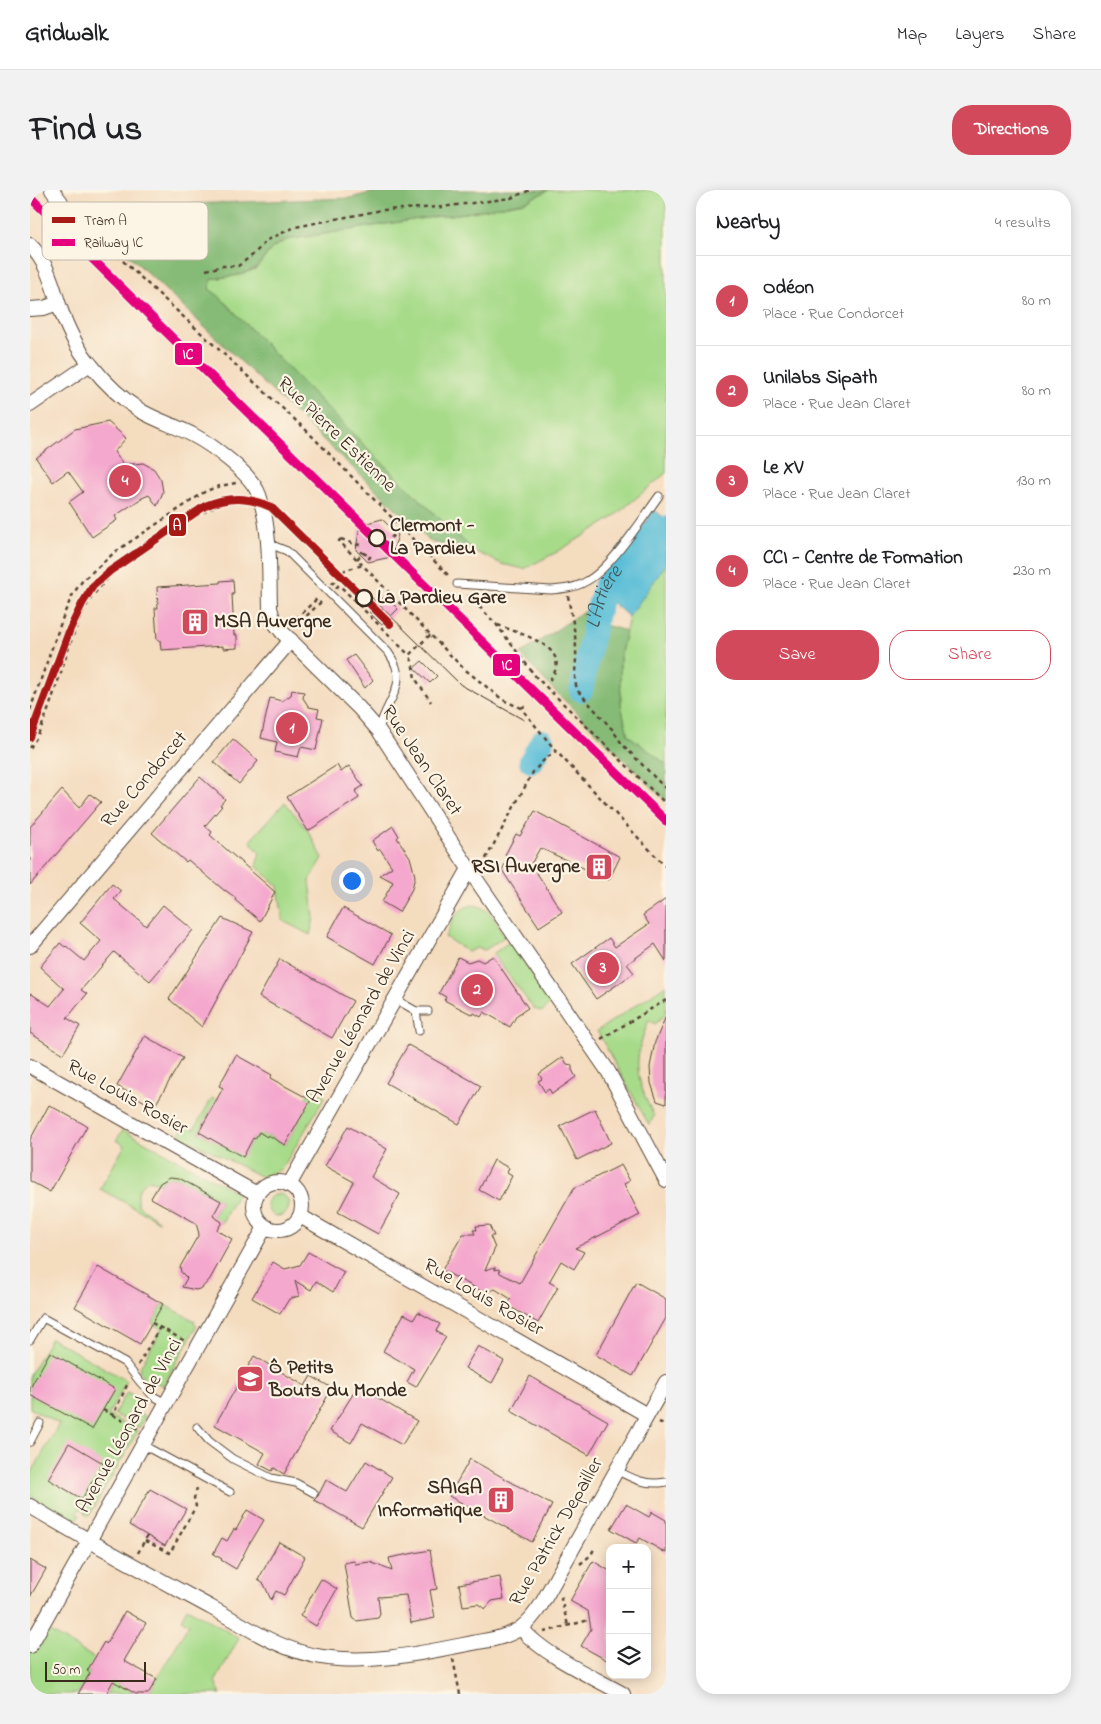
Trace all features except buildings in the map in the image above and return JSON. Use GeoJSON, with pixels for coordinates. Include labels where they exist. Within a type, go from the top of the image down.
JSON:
{"type":"FeatureCollection","features":[{"type":"Feature","properties":{"kind":"street"},"geometry":{"type":"LineString","coordinates":[[52,190],[61,202]]}},
{"type":"Feature","properties":{"kind":"street","name":"Rue Jean Claret"},"geometry":{"type":"LineString","coordinates":[[30,245],[47,268],[58,303],[77,343],[90,364],[116,392],[140,410],[162,422],[192,434],[220,452],[250,479],[258,492],[263,508],[267,543],[270,608],[274,622],[359,708],[379,731],[558,1004],[591,1044],[608,1071],[666,1180]]}},
{"type":"Feature","properties":{"kind":"street"},"geometry":{"type":"LineString","coordinates":[[30,309],[44,308],[58,303]]}},
{"type":"Feature","properties":{"kind":"street"},"geometry":{"type":"LineString","coordinates":[[30,405],[90,364]]}},
{"type":"Feature","properties":{"kind":"street","name":"Rue Condorcet"},"geometry":{"type":"LineString","coordinates":[[30,946],[291,640]]}},
{"type":"Feature","properties":{"kind":"street","name":"Avenue Léonard de Vinci"},"geometry":{"type":"LineString","coordinates":[[289,1185],[395,999],[473,873]]}},
{"type":"Feature","properties":{"kind":"street","name":"Rue Louis Rosier"},"geometry":{"type":"LineString","coordinates":[[30,1066],[256,1194]]}},
{"type":"Feature","properties":{"kind":"street"},"geometry":{"type":"LineString","coordinates":[[280,1182],[289,1185],[296,1190],[301,1198],[302,1208],[300,1216],[288,1228],[273,1230],[265,1227],[258,1221],[254,1212],[256,1194],[262,1187],[271,1183],[280,1182]]}},
{"type":"Feature","properties":{"kind":"street","name":"Rue Louis Rosier"},"geometry":{"type":"LineString","coordinates":[[300,1216],[647,1415]]}},
{"type":"Feature","properties":{"kind":"street","name":"Avenue Léonard de Vinci"},"geometry":{"type":"LineString","coordinates":[[30,1646],[265,1227]]}},
{"type":"Feature","properties":{"kind":"street"},"geometry":{"type":"LineString","coordinates":[[647,1415],[666,1382]]}},
{"type":"Feature","properties":{"kind":"street","name":"Rue Patrick Depailler"},"geometry":{"type":"LineString","coordinates":[[30,1506],[282,1646],[321,1657],[344,1660],[378,1660],[509,1636],[522,1629],[532,1619],[541,1605],[647,1415]]}},
{"type":"Feature","properties":{"kind":"street"},"geometry":{"type":"LineString","coordinates":[[522,1629],[532,1641],[549,1652],[623,1694]]}},
{"type":"Feature","properties":{"kind":"lane"},"geometry":{"type":"LineString","coordinates":[[457,584],[551,590],[566,589],[585,583],[598,574],[610,561],[659,496]]}},
{"type":"Feature","properties":{"kind":"lane"},"geometry":{"type":"LineString","coordinates":[[267,543],[287,551],[396,662],[399,677],[396,690],[382,716],[379,731]]}},
{"type":"Feature","properties":{"kind":"lane"},"geometry":{"type":"LineString","coordinates":[[395,999],[416,1011],[428,1011]]}},
{"type":"Feature","properties":{"kind":"lane"},"geometry":{"type":"LineString","coordinates":[[416,1011],[419,1030]]}},
{"type":"Feature","properties":{"kind":"lane"},"geometry":{"type":"LineString","coordinates":[[30,1340],[43,1318],[125,1363],[153,1396],[166,1403]]}},
{"type":"Feature","properties":{"kind":"lane"},"geometry":{"type":"LineString","coordinates":[[30,1442],[40,1423]]}},
{"type":"Feature","properties":{"kind":"lane"},"geometry":{"type":"LineString","coordinates":[[197,1427],[208,1441],[233,1459],[271,1478],[296,1482],[314,1493]]}},
{"type":"Feature","properties":{"kind":"lane"},"geometry":{"type":"LineString","coordinates":[[146,1440],[202,1477],[230,1492]]}},
{"type":"Feature","properties":{"kind":"lane"},"geometry":{"type":"LineString","coordinates":[[616,1470],[638,1481],[666,1482]]}},
{"type":"Feature","properties":{"kind":"path"},"geometry":{"type":"LineString","coordinates":[[206,270],[223,266],[238,266],[254,254],[267,240],[295,227],[382,210],[442,207],[510,198],[530,190]]}},
{"type":"Feature","properties":{"kind":"path","name":"Rue Pierre Estienne"},"geometry":{"type":"LineString","coordinates":[[121,260],[306,430],[496,624],[536,678],[666,804]]}},
{"type":"Feature","properties":{"kind":"path"},"geometry":{"type":"LineString","coordinates":[[30,710],[64,614],[73,594],[83,580],[114,552],[206,491],[250,479]]}},
{"type":"Feature","properties":{"kind":"path"},"geometry":{"type":"LineString","coordinates":[[30,748],[43,723],[78,624],[90,599],[112,575],[140,554],[205,511],[216,506],[236,501],[263,508]]}},
{"type":"Feature","properties":{"kind":"path"},"geometry":{"type":"LineString","coordinates":[[390,538],[398,531],[396,530]]}},
{"type":"Feature","properties":{"kind":"path"},"geometry":{"type":"LineString","coordinates":[[371,557],[361,552],[355,546],[358,544],[341,539],[339,541],[463,668],[503,700],[522,708],[556,751],[666,867]]}},
{"type":"Feature","properties":{"kind":"path"},"geometry":{"type":"LineString","coordinates":[[357,559],[361,552]]}},
{"type":"Feature","properties":{"kind":"path"},"geometry":{"type":"LineString","coordinates":[[566,589],[575,639],[575,676],[578,691],[612,729],[622,744],[666,790]]}},
{"type":"Feature","properties":{"kind":"path"},"geometry":{"type":"LineString","coordinates":[[496,624],[546,645],[556,658],[557,664],[552,677],[547,683]]}},
{"type":"Feature","properties":{"kind":"path"},"geometry":{"type":"LineString","coordinates":[[430,635],[409,655],[415,678],[431,702]]}},
{"type":"Feature","properties":{"kind":"path"},"geometry":{"type":"LineString","coordinates":[[522,708],[526,705]]}},
{"type":"Feature","properties":{"kind":"path"},"geometry":{"type":"LineString","coordinates":[[473,873],[533,772],[545,759],[556,751]]}},
{"type":"Feature","properties":{"kind":"path"},"geometry":{"type":"LineString","coordinates":[[591,1044],[618,1030],[666,1000]]}},
{"type":"Feature","properties":{"kind":"path"},"geometry":{"type":"LineString","coordinates":[[152,1323],[197,1348]]}},
{"type":"Feature","properties":{"kind":"path"},"geometry":{"type":"LineString","coordinates":[[136,1370],[160,1327]]}},
{"type":"Feature","properties":{"kind":"path"},"geometry":{"type":"LineString","coordinates":[[113,1415],[131,1378]]}},
{"type":"Feature","properties":{"kind":"path"},"geometry":{"type":"LineString","coordinates":[[103,1410],[113,1415],[146,1440]]}},
{"type":"Feature","properties":{"kind":"path"},"geometry":{"type":"LineString","coordinates":[[144,1541],[170,1553],[196,1506],[195,1490],[202,1477]]}},
{"type":"Feature","properties":{"kind":"path"},"geometry":{"type":"LineString","coordinates":[[132,1564],[147,1536]]}},
{"type":"Feature","properties":{"kind":"path"},"geometry":{"type":"LineString","coordinates":[[577,1570],[594,1549]]}},
{"type":"Feature","properties":{"kind":"path"},"geometry":{"type":"LineString","coordinates":[[565,1592],[561,1599],[568,1625],[589,1620]]}},
{"type":"Feature","properties":{"kind":"path"},"geometry":{"type":"LineString","coordinates":[[452,1655],[460,1694]]}},
{"type":"Feature","properties":{"kind":"green space"},"geometry":{"type":"Polygon","coordinates":[[[383,190],[549,190],[524,202],[466,213],[286,240],[272,248],[256,268],[239,275],[212,279],[209,289],[219,296],[409,489],[474,551],[431,542],[134,260],[208,260],[208,203],[350,198],[383,190]]]}},
{"type":"Feature","properties":{"kind":"green space"},"geometry":{"type":"Polygon","coordinates":[[[549,190],[666,190],[666,473],[611,519],[557,552],[524,569],[502,564],[474,551],[337,420],[219,296],[209,289],[212,279],[239,275],[256,269],[272,248],[286,240],[466,213],[524,202],[549,190]]]}},
{"type":"Feature","properties":{"kind":"green space"},"geometry":{"type":"Polygon","coordinates":[[[666,564],[666,764],[628,735],[621,705],[620,657],[629,617],[666,564]]]}},
{"type":"Feature","properties":{"kind":"green space"},"geometry":{"type":"Polygon","coordinates":[[[585,611],[601,624],[626,631],[620,657],[621,705],[628,735],[666,764],[666,801],[520,654],[585,611]]]}},
{"type":"Feature","properties":{"kind":"green space"},"geometry":{"type":"Polygon","coordinates":[[[285,802],[308,831],[323,858],[310,880],[314,918],[310,935],[283,921],[278,886],[256,866],[260,853],[250,841],[285,802]]]}},
{"type":"Feature","properties":{"kind":"green space"},"geometry":{"type":"Polygon","coordinates":[[[473,905],[479,906],[493,916],[504,937],[485,950],[476,948],[468,952],[445,937],[458,913],[462,909],[473,905]]]}},
{"type":"Feature","properties":{"kind":"green space"},"geometry":{"type":"Polygon","coordinates":[[[510,941],[551,1003],[542,1012],[533,1008],[493,954],[510,941]]]}},
{"type":"Feature","properties":{"kind":"green space"},"geometry":{"type":"Polygon","coordinates":[[[666,985],[666,1014],[655,1024],[649,1020],[638,1058],[638,1069],[643,1091],[654,1116],[649,1125],[597,1031],[666,985]]]}},
{"type":"Feature","properties":{"kind":"green space"},"geometry":{"type":"Polygon","coordinates":[[[312,1088],[325,1097],[282,1169],[262,1177],[179,1135],[185,1124],[194,1129],[212,1098],[226,1105],[214,1105],[199,1132],[243,1156],[253,1138],[255,1139],[263,1134],[285,1145],[310,1100],[306,1098],[312,1088]]]}},
{"type":"Feature","properties":{"kind":"green space"},"geometry":{"type":"Polygon","coordinates":[[[123,1130],[238,1193],[221,1224],[213,1216],[221,1201],[179,1178],[170,1177],[160,1183],[149,1180],[139,1191],[138,1205],[159,1221],[100,1189],[125,1145],[116,1140],[123,1130]]]}},
{"type":"Feature","properties":{"kind":"green space"},"geometry":{"type":"Polygon","coordinates":[[[278,1194],[286,1197],[289,1205],[286,1213],[278,1216],[270,1213],[267,1205],[270,1197],[278,1194]]]}},
{"type":"Feature","properties":{"kind":"green space"},"geometry":{"type":"Polygon","coordinates":[[[163,1304],[195,1321],[194,1323],[197,1326],[163,1386],[156,1382],[153,1385],[148,1382],[147,1384],[139,1369],[162,1329],[152,1323],[163,1304]]]}},
{"type":"Feature","properties":{"kind":"green space"},"geometry":{"type":"Polygon","coordinates":[[[51,1338],[127,1381],[108,1415],[138,1431],[89,1516],[85,1514],[86,1511],[80,1508],[77,1513],[80,1515],[77,1520],[30,1496],[30,1476],[59,1424],[30,1408],[30,1374],[51,1338]]]}},
{"type":"Feature","properties":{"kind":"green space"},"geometry":{"type":"Polygon","coordinates":[[[127,1392],[139,1399],[133,1410],[145,1417],[139,1428],[114,1414],[127,1392]]]}},
{"type":"Feature","properties":{"kind":"green space"},"geometry":{"type":"Polygon","coordinates":[[[187,1608],[239,1638],[215,1682],[221,1694],[148,1694],[189,1624],[181,1619],[187,1608]]]}},
{"type":"Feature","properties":{"kind":"green space"},"geometry":{"type":"Polygon","coordinates":[[[41,1627],[96,1659],[87,1671],[90,1673],[78,1694],[30,1694],[30,1646],[41,1627]]]}},
{"type":"Feature","properties":{"kind":"green space"},"geometry":{"type":"Polygon","coordinates":[[[113,1681],[136,1694],[106,1694],[113,1681]]]}},
{"type":"Feature","properties":{"kind":"water"},"geometry":{"type":"Polygon","coordinates":[[[654,510],[666,519],[666,564],[629,617],[598,590],[654,510]]]}},
{"type":"Feature","properties":{"kind":"waterway","name":"L'Artière"},"geometry":{"type":"LineString","coordinates":[[581,690],[596,617],[604,589],[640,540],[666,528]]}},
{"type":"Feature","properties":{"kind":"waterway","name":"L'Artière"},"geometry":{"type":"LineString","coordinates":[[531,761],[542,741]]}},
{"type":"Feature","properties":{"kind":"tram line","name":"A"},"geometry":{"type":"LineString","coordinates":[[30,737],[70,629],[93,586],[110,571],[205,506],[214,503],[238,499],[254,501],[271,507],[390,624]]}},
{"type":"Feature","properties":{"kind":"tram line"},"geometry":{"type":"LineString","coordinates":[[368,594],[461,685],[524,720]]}},
{"type":"Feature","properties":{"kind":"rail line","name":"IC"},"geometry":{"type":"LineString","coordinates":[[30,197],[42,209]]}},
{"type":"Feature","properties":{"kind":"rail line","name":"IC"},"geometry":{"type":"LineString","coordinates":[[94,260],[666,821]]}},
{"type":"Feature","properties":{"kind":"place","name":"CCI - Centre de Formation"},"geometry":{"type":"Point","coordinates":[125,481]}},
{"type":"Feature","properties":{"kind":"place","name":"Clermont - La Pardieu"},"geometry":{"type":"Point","coordinates":[377,538]}},
{"type":"Feature","properties":{"kind":"place","name":"La Pardieu Gare"},"geometry":{"type":"Point","coordinates":[364,598]}},
{"type":"Feature","properties":{"kind":"place","name":"MSA Auvergne"},"geometry":{"type":"Point","coordinates":[195,622]}},
{"type":"Feature","properties":{"kind":"place","name":"Odéon"},"geometry":{"type":"Point","coordinates":[292,728]}},
{"type":"Feature","properties":{"kind":"place","name":"RSI Auvergne"},"geometry":{"type":"Point","coordinates":[599,867]}},
{"type":"Feature","properties":{"kind":"place","name":"Le XV"},"geometry":{"type":"Point","coordinates":[603,968]}},
{"type":"Feature","properties":{"kind":"place","name":"Unilabs Sipath"},"geometry":{"type":"Point","coordinates":[477,990]}},
{"type":"Feature","properties":{"kind":"place","name":"Ô Petits Bouts du Monde"},"geometry":{"type":"Point","coordinates":[250,1379]}},
{"type":"Feature","properties":{"kind":"place","name":"SAIGA Informatique"},"geometry":{"type":"Point","coordinates":[501,1500]}}]}
